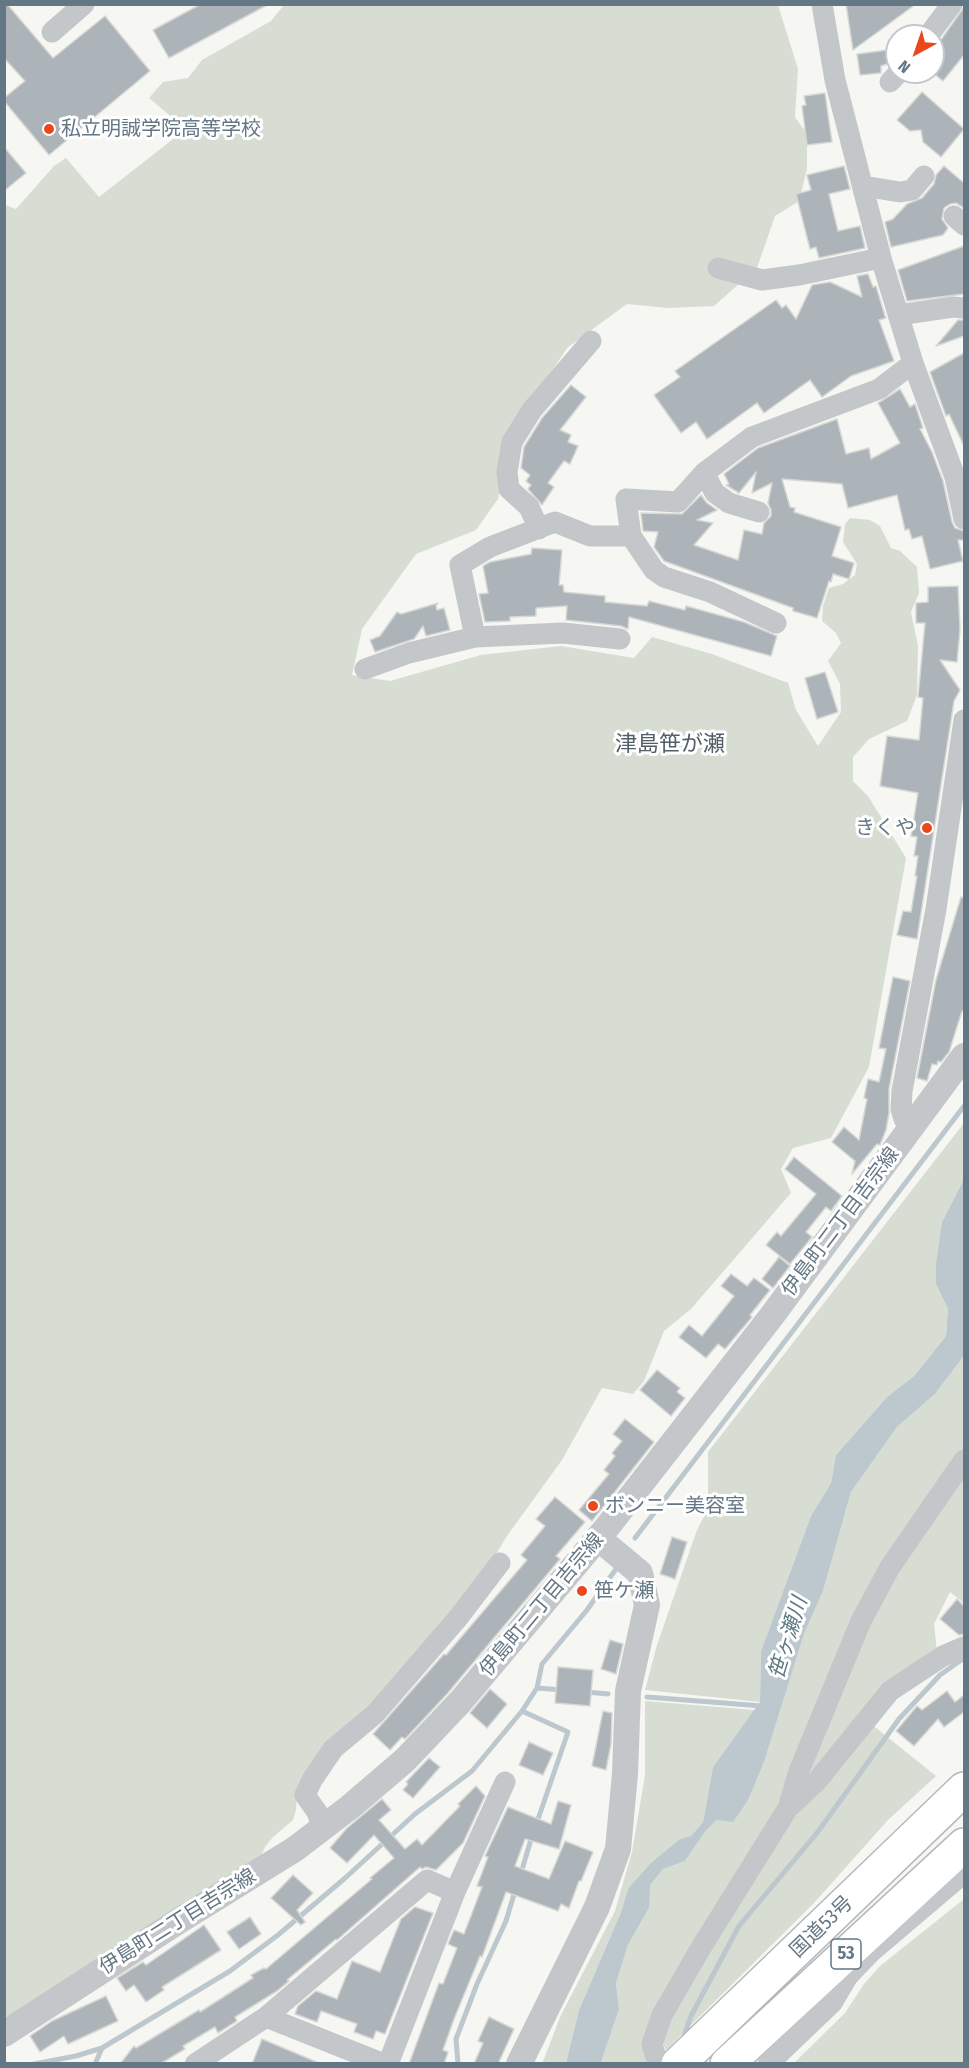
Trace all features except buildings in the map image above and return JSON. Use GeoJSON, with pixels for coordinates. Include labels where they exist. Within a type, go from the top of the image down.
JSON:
{"type":"FeatureCollection","features":[{"type":"Feature","properties":{"kind":"highway","name":"国道53号"},"geometry":{"type":"LineString","coordinates":[[678,2064],[964,1789]]}},
{"type":"Feature","properties":{"kind":"highway","name":"国道53号"},"geometry":{"type":"LineString","coordinates":[[727,2064],[964,1845]]}},
{"type":"Feature","properties":{"kind":"street"},"geometry":{"type":"LineString","coordinates":[[52,32],[84,4]]}},
{"type":"Feature","properties":{"kind":"street"},"geometry":{"type":"LineString","coordinates":[[822,4],[835,80],[881,258],[913,363],[955,477],[964,519]]}},
{"type":"Feature","properties":{"kind":"street"},"geometry":{"type":"LineString","coordinates":[[937,24],[951,4]]}},
{"type":"Feature","properties":{"kind":"street"},"geometry":{"type":"LineString","coordinates":[[863,186],[900,192],[912,190],[924,176]]}},
{"type":"Feature","properties":{"kind":"street"},"geometry":{"type":"LineString","coordinates":[[718,268],[762,280],[799,275],[881,258]]}},
{"type":"Feature","properties":{"kind":"street"},"geometry":{"type":"LineString","coordinates":[[898,315],[952,307],[964,308]]}},
{"type":"Feature","properties":{"kind":"street"},"geometry":{"type":"LineString","coordinates":[[539,528],[529,507],[509,489],[507,472],[512,442],[532,410],[591,341]]}},
{"type":"Feature","properties":{"kind":"street"},"geometry":{"type":"LineString","coordinates":[[776,623],[710,592],[664,577],[654,570],[631,536],[626,499],[678,501],[704,473],[752,437],[879,389],[913,363]]}},
{"type":"Feature","properties":{"kind":"street"},"geometry":{"type":"LineString","coordinates":[[704,473],[715,493],[729,503],[759,512]]}},
{"type":"Feature","properties":{"kind":"street"},"geometry":{"type":"LineString","coordinates":[[475,637],[460,565],[490,547],[555,522],[590,536],[631,536]]}},
{"type":"Feature","properties":{"kind":"street"},"geometry":{"type":"LineString","coordinates":[[365,669],[409,653],[475,637],[563,633],[620,639]]}},
{"type":"Feature","properties":{"kind":"street"},"geometry":{"type":"LineString","coordinates":[[913,1126],[904,1119],[901,1109],[902,1091],[936,909],[961,757],[964,720]]}},
{"type":"Feature","properties":{"kind":"street","name":"伊島町二丁目吉宗線"},"geometry":{"type":"LineString","coordinates":[[4,2034],[295,1849],[350,1807],[405,1760],[460,1702],[598,1538],[771,1317],[964,1056]]}},
{"type":"Feature","properties":{"kind":"street"},"geometry":{"type":"LineString","coordinates":[[788,1808],[799,1771],[861,1621],[890,1567],[964,1460]]}},
{"type":"Feature","properties":{"kind":"street"},"geometry":{"type":"LineString","coordinates":[[519,2064],[597,1907],[618,1849],[625,1774],[628,1691],[647,1605],[640,1573],[598,1538]]}},
{"type":"Feature","properties":{"kind":"street"},"geometry":{"type":"LineString","coordinates":[[322,1827],[317,1812],[305,1795],[312,1780],[333,1749],[375,1714],[458,1618],[500,1563]]}},
{"type":"Feature","properties":{"kind":"street"},"geometry":{"type":"LineString","coordinates":[[658,2064],[652,2044],[662,2015],[788,1808],[817,1781],[890,1691],[943,1656],[964,1647]]}},
{"type":"Feature","properties":{"kind":"street"},"geometry":{"type":"LineString","coordinates":[[266,2017],[386,2064],[455,1892],[505,1782]]}},
{"type":"Feature","properties":{"kind":"street"},"geometry":{"type":"LineString","coordinates":[[768,2064],[832,2003],[848,1976],[871,1952],[964,1873]]}},
{"type":"Feature","properties":{"kind":"street"},"geometry":{"type":"LineString","coordinates":[[195,2064],[266,2017],[427,1880],[455,1892]]}},
{"type":"Feature","properties":{"kind":"shaded area"},"geometry":{"type":"Polygon","coordinates":[[[284,5],[778,5],[798,69],[795,117],[807,134],[807,169],[799,201],[775,216],[757,268],[714,306],[668,308],[627,304],[567,348],[507,440],[498,499],[476,530],[416,554],[362,629],[352,675],[390,681],[481,655],[561,646],[634,658],[652,637],[712,654],[788,683],[796,710],[818,746],[841,712],[840,684],[828,661],[841,643],[836,633],[822,621],[823,606],[829,588],[843,584],[855,575],[857,564],[843,542],[845,524],[850,518],[870,520],[880,526],[891,548],[900,551],[917,567],[919,593],[911,612],[918,646],[917,695],[907,721],[869,739],[853,757],[853,781],[868,796],[906,858],[869,1067],[831,1138],[793,1148],[781,1169],[791,1193],[691,1309],[664,1331],[644,1381],[633,1394],[602,1388],[562,1460],[507,1536],[484,1574],[297,1794],[293,1820],[273,1837],[260,1858],[15,2013],[5,2017],[5,205],[16,209],[54,166],[66,158],[99,197],[186,129],[149,98],[163,82],[188,78],[202,60],[271,21],[284,5]]]}},
{"type":"Feature","properties":{"kind":"shaded area"},"geometry":{"type":"Polygon","coordinates":[[[964,1123],[964,1179],[942,1222],[936,1284],[948,1309],[946,1336],[914,1376],[887,1397],[836,1455],[831,1483],[811,1516],[761,1651],[760,1702],[645,1690],[657,1645],[697,1530],[708,1509],[708,1452],[964,1123]]]}},
{"type":"Feature","properties":{"kind":"shaded area"},"geometry":{"type":"Polygon","coordinates":[[[964,1325],[964,1451],[884,1566],[783,1806],[646,2042],[646,2063],[600,2064],[619,2009],[616,1983],[628,1945],[649,1908],[649,1885],[663,1869],[685,1861],[705,1832],[765,1759],[804,1634],[823,1591],[851,1492],[897,1427],[935,1394],[963,1355],[964,1325]]]}},
{"type":"Feature","properties":{"kind":"shaded area"},"geometry":{"type":"Polygon","coordinates":[[[964,1469],[964,1603],[950,1592],[934,1624],[937,1652],[813,1776],[805,1771],[866,1623],[964,1469]]]}},
{"type":"Feature","properties":{"kind":"shaded area"},"geometry":{"type":"Polygon","coordinates":[[[645,1701],[755,1710],[713,1767],[703,1822],[691,1836],[680,1839],[628,1889],[621,1912],[579,2010],[566,2063],[542,2064],[561,2015],[615,1911],[632,1852],[645,1775],[645,1701]]]}},
{"type":"Feature","properties":{"kind":"shaded area"},"geometry":{"type":"Polygon","coordinates":[[[870,1723],[936,1776],[888,1820],[814,1903],[666,2050],[661,2040],[668,2016],[793,1814],[870,1723]]]}},
{"type":"Feature","properties":{"kind":"shaded area"},"geometry":{"type":"Polygon","coordinates":[[[964,1899],[964,2063],[794,2063],[845,2013],[864,1984],[880,1966],[964,1899]]]}},
{"type":"Feature","properties":{"kind":"water","name":"笹ヶ瀬川"},"geometry":{"type":"Polygon","coordinates":[[[964,1179],[964,1355],[935,1394],[897,1427],[851,1492],[823,1591],[804,1634],[765,1759],[748,1800],[733,1822],[716,1820],[685,1861],[663,1869],[650,1885],[649,1908],[628,1945],[616,1983],[619,2009],[601,2062],[566,2063],[579,2010],[621,1912],[628,1889],[651,1863],[680,1839],[691,1836],[703,1822],[713,1767],[760,1702],[761,1651],[811,1516],[831,1483],[836,1455],[887,1397],[914,1376],[946,1336],[948,1309],[936,1284],[936,1265],[942,1222],[964,1179]]]}},
{"type":"Feature","properties":{"kind":"waterway"},"geometry":{"type":"LineString","coordinates":[[635,1538],[964,1106]]}},
{"type":"Feature","properties":{"kind":"waterway"},"geometry":{"type":"LineString","coordinates":[[34,2064],[76,2056],[102,2048],[230,1971],[278,1935],[344,1879],[415,1814],[472,1771],[522,1711],[537,1688],[542,1664],[587,1610],[616,1569]]}},
{"type":"Feature","properties":{"kind":"waterway"},"geometry":{"type":"LineString","coordinates":[[683,2039],[691,2016],[739,1926],[817,1833],[899,1719],[940,1675],[964,1658]]}},
{"type":"Feature","properties":{"kind":"waterway"},"geometry":{"type":"LineString","coordinates":[[537,1688],[562,1690]]}},
{"type":"Feature","properties":{"kind":"waterway"},"geometry":{"type":"LineString","coordinates":[[586,1692],[608,1694]]}},
{"type":"Feature","properties":{"kind":"waterway"},"geometry":{"type":"LineString","coordinates":[[647,1697],[762,1706]]}},
{"type":"Feature","properties":{"kind":"waterway"},"geometry":{"type":"LineString","coordinates":[[522,1711],[568,1732],[536,1825]]}},
{"type":"Feature","properties":{"kind":"waterway"},"geometry":{"type":"LineString","coordinates":[[521,1873],[532,1836]]}},
{"type":"Feature","properties":{"kind":"waterway"},"geometry":{"type":"LineString","coordinates":[[458,2064],[456,2039],[477,1984],[506,1921],[515,1891]]}},
{"type":"Feature","properties":{"kind":"waterway"},"geometry":{"type":"LineString","coordinates":[[95,2064],[102,2048]]}},
{"type":"Feature","properties":{"kind":"place","name":"私立明誠学院高等学校"},"geometry":{"type":"Point","coordinates":[49,129]}},
{"type":"Feature","properties":{"kind":"place","name":"きくや"},"geometry":{"type":"Point","coordinates":[927,828]}},
{"type":"Feature","properties":{"kind":"place","name":"ボンニー美容室"},"geometry":{"type":"Point","coordinates":[593,1506]}},
{"type":"Feature","properties":{"kind":"place","name":"笹ケ瀬"},"geometry":{"type":"Point","coordinates":[582,1591]}},
{"type":"Feature","properties":{"kind":"district","name":"津島笹が瀬"},"geometry":{"type":"Point","coordinates":[670,745]}}]}
